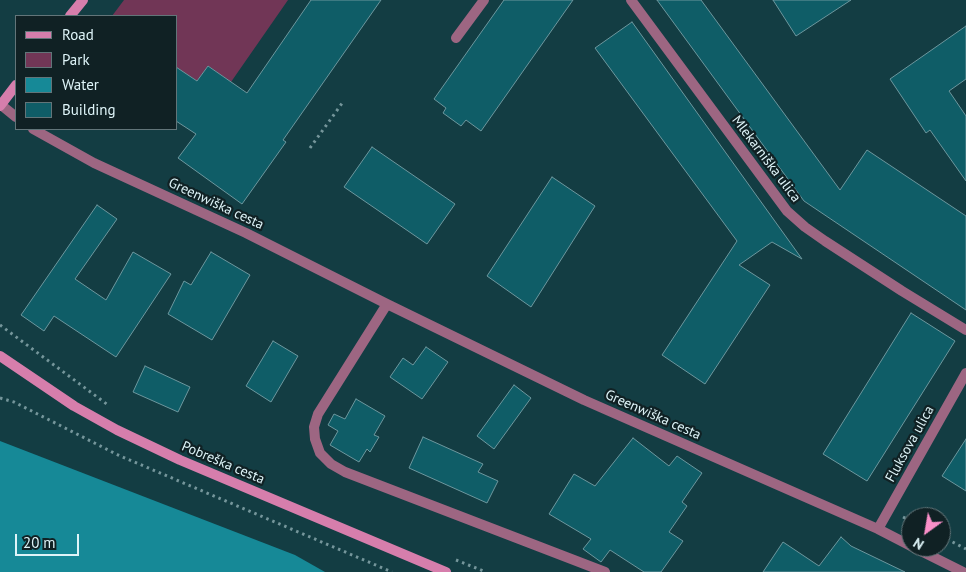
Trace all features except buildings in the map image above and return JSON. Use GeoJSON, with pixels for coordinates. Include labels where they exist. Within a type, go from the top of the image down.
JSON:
{"type":"FeatureCollection","features":[{"type":"Feature","properties":{"kind":"street"},"geometry":{"type":"LineString","coordinates":[[71,15],[83,0]]}},
{"type":"Feature","properties":{"kind":"street"},"geometry":{"type":"LineString","coordinates":[[456,38],[484,0]]}},
{"type":"Feature","properties":{"kind":"street","name":"Mlekarniška ulica"},"geometry":{"type":"LineString","coordinates":[[631,0],[787,211],[805,228],[902,292],[966,330]]}},
{"type":"Feature","properties":{"kind":"street"},"geometry":{"type":"LineString","coordinates":[[15,86],[0,106],[15,116]]}},
{"type":"Feature","properties":{"kind":"street","name":"Greenwiška cesta"},"geometry":{"type":"LineString","coordinates":[[35,130],[94,162],[246,233],[584,400],[901,540]]}},
{"type":"Feature","properties":{"kind":"street"},"geometry":{"type":"LineString","coordinates":[[387,304],[318,414],[314,427],[315,439],[320,453],[331,464],[345,472],[605,572]]}},
{"type":"Feature","properties":{"kind":"street","name":"Pobreška cesta"},"geometry":{"type":"LineString","coordinates":[[0,356],[74,406],[117,430],[180,460],[446,572]]}},
{"type":"Feature","properties":{"kind":"street","name":"Fluksova ulica"},"geometry":{"type":"LineString","coordinates":[[878,529],[966,373]]}},
{"type":"Feature","properties":{"kind":"street","name":"Greenwiška cesta"},"geometry":{"type":"LineString","coordinates":[[934,557],[963,572]]}},
{"type":"Feature","properties":{"kind":"path"},"geometry":{"type":"LineString","coordinates":[[310,148],[343,102]]}},
{"type":"Feature","properties":{"kind":"path"},"geometry":{"type":"LineString","coordinates":[[0,325],[114,409]]}},
{"type":"Feature","properties":{"kind":"path"},"geometry":{"type":"LineString","coordinates":[[0,398],[30,410],[118,455],[392,572]]}},
{"type":"Feature","properties":{"kind":"path"},"geometry":{"type":"LineString","coordinates":[[951,541],[966,548]]}},
{"type":"Feature","properties":{"kind":"path"},"geometry":{"type":"LineString","coordinates":[[451,558],[486,572]]}},
{"type":"Feature","properties":{"kind":"green space"},"geometry":{"type":"Polygon","coordinates":[[[124,0],[288,0],[231,82],[208,66],[197,81],[178,68],[178,15],[113,15],[124,0]]]}},
{"type":"Feature","properties":{"kind":"water"},"geometry":{"type":"Polygon","coordinates":[[[0,441],[295,555],[325,572],[0,572],[0,441]]]}}]}
